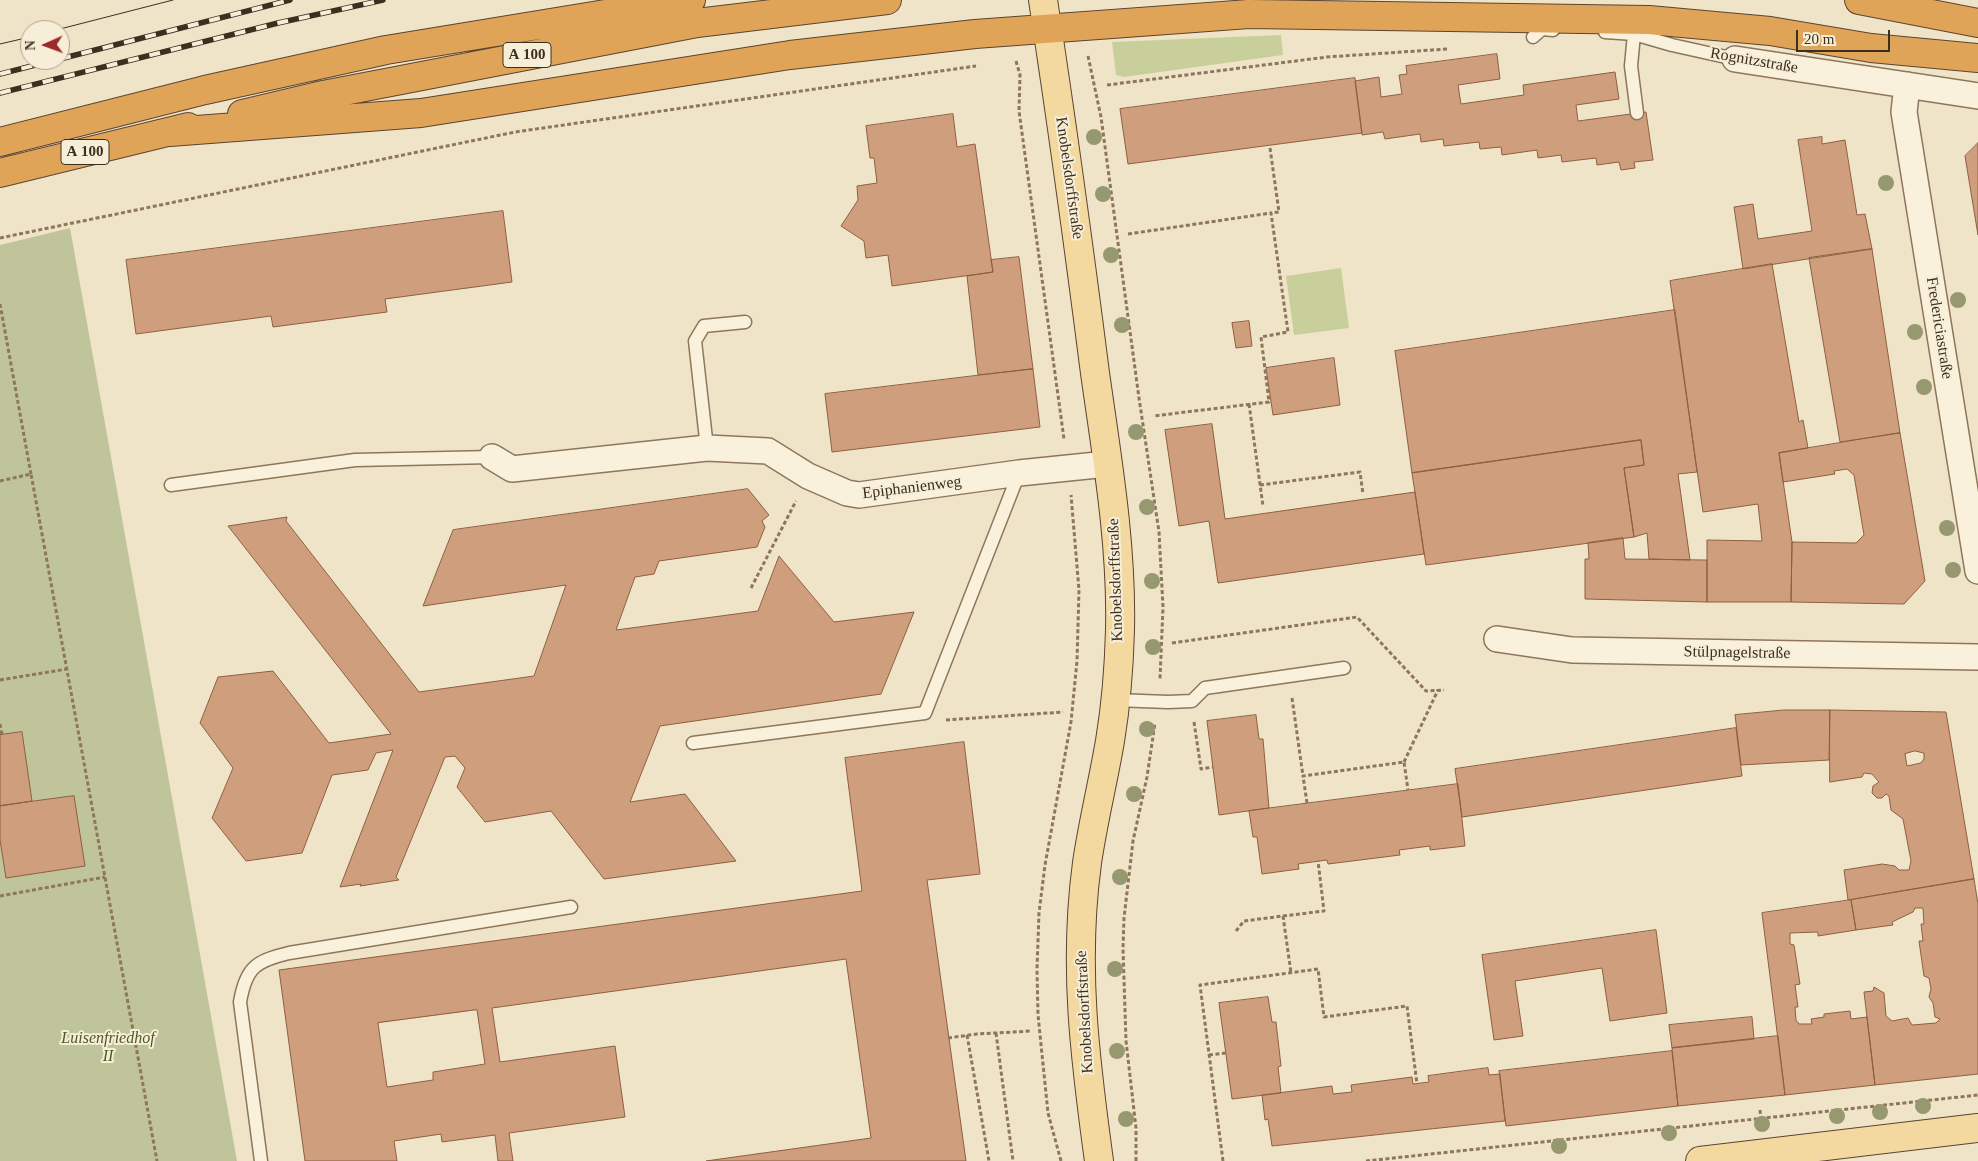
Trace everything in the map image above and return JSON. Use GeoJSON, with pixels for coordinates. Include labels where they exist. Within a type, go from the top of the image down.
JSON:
{"type":"FeatureCollection","features":[{"type":"Feature","properties":{"kind":"highway","name":"A 100"},"geometry":{"type":"LineString","coordinates":[[0,142],[206,90],[386,50],[691,0]]}},
{"type":"Feature","properties":{"kind":"highway","name":"A 100"},"geometry":{"type":"LineString","coordinates":[[0,173],[318,96],[697,23],[887,0]]}},
{"type":"Feature","properties":{"kind":"highway"},"geometry":{"type":"LineString","coordinates":[[1859,0],[1978,23]]}},
{"type":"Feature","properties":{"kind":"highway"},"geometry":{"type":"LineString","coordinates":[[170,132],[421,113],[790,55],[975,34],[1046,13],[1649,20],[1770,31],[1871,48],[1978,58]]}},
{"type":"Feature","properties":{"kind":"main road","name":"Knobelsdorffstraße"},"geometry":{"type":"LineString","coordinates":[[1046,13],[1107,464],[1118,562],[1120,629],[1115,700],[1110,738],[1087,862],[1080,969],[1082,1025],[1099,1161]]}},
{"type":"Feature","properties":{"kind":"main road"},"geometry":{"type":"LineString","coordinates":[[1700,1161],[1807,1154],[1978,1128]]}},
{"type":"Feature","properties":{"kind":"street","name":"Rognitzstraße"},"geometry":{"type":"LineString","coordinates":[[1735,59],[1978,96]]}},
{"type":"Feature","properties":{"kind":"street","name":"Fredericiastraße"},"geometry":{"type":"LineString","coordinates":[[1907,84],[1904,112],[1978,572]]}},
{"type":"Feature","properties":{"kind":"street","name":"Epiphanienweg"},"geometry":{"type":"LineString","coordinates":[[492,457],[512,469],[707,448],[768,451],[808,476],[847,493],[859,495],[1019,473],[1107,464]]}},
{"type":"Feature","properties":{"kind":"street","name":"Stülpnagelstraße"},"geometry":{"type":"LineString","coordinates":[[1497,639],[1572,650],[1978,658]]}},
{"type":"Feature","properties":{"kind":"lane","name":"Rognitzstraße"},"geometry":{"type":"LineString","coordinates":[[1533,37],[1542,29],[1634,34],[1672,45],[1735,59]]}},
{"type":"Feature","properties":{"kind":"lane"},"geometry":{"type":"LineString","coordinates":[[1634,34],[1631,66],[1637,113]]}},
{"type":"Feature","properties":{"kind":"lane"},"geometry":{"type":"LineString","coordinates":[[707,448],[695,340],[704,326],[745,322]]}},
{"type":"Feature","properties":{"kind":"lane"},"geometry":{"type":"LineString","coordinates":[[171,485],[355,460],[492,457]]}},
{"type":"Feature","properties":{"kind":"lane"},"geometry":{"type":"LineString","coordinates":[[693,742],[925,713],[1019,473]]}},
{"type":"Feature","properties":{"kind":"lane"},"geometry":{"type":"LineString","coordinates":[[1115,700],[1192,701],[1205,688],[1344,668]]}},
{"type":"Feature","properties":{"kind":"lane"},"geometry":{"type":"LineString","coordinates":[[261,1161],[240,1002],[244,984],[252,968],[268,958],[289,953],[571,907]]}},
{"type":"Feature","properties":{"kind":"path"},"geometry":{"type":"LineString","coordinates":[[1107,84],[1328,57],[1457,48]]}},
{"type":"Feature","properties":{"kind":"path"},"geometry":{"type":"LineString","coordinates":[[0,238],[516,132],[983,66]]}},
{"type":"Feature","properties":{"kind":"path"},"geometry":{"type":"LineString","coordinates":[[1020,76],[1019,111],[1064,442]]}},
{"type":"Feature","properties":{"kind":"path"},"geometry":{"type":"LineString","coordinates":[[1128,234],[1279,212],[1270,148]]}},
{"type":"Feature","properties":{"kind":"path"},"geometry":{"type":"LineString","coordinates":[[1153,416],[1269,402],[1261,337],[1288,332],[1271,213]]}},
{"type":"Feature","properties":{"kind":"path"},"geometry":{"type":"LineString","coordinates":[[0,304],[157,1161]]}},
{"type":"Feature","properties":{"kind":"path"},"geometry":{"type":"LineString","coordinates":[[1249,404],[1263,506]]}},
{"type":"Feature","properties":{"kind":"path"},"geometry":{"type":"LineString","coordinates":[[1260,485],[1360,472],[1363,494]]}},
{"type":"Feature","properties":{"kind":"path"},"geometry":{"type":"LineString","coordinates":[[0,481],[31,474]]}},
{"type":"Feature","properties":{"kind":"path"},"geometry":{"type":"LineString","coordinates":[[751,588],[808,476]]}},
{"type":"Feature","properties":{"kind":"path"},"geometry":{"type":"LineString","coordinates":[[1061,1161],[1048,1113],[1038,1015],[1037,969],[1045,865],[1071,722],[1076,661],[1079,590],[1071,493]]}},
{"type":"Feature","properties":{"kind":"path"},"geometry":{"type":"LineString","coordinates":[[1172,642],[1357,617],[1426,691],[1444,690]]}},
{"type":"Feature","properties":{"kind":"path"},"geometry":{"type":"LineString","coordinates":[[0,680],[67,669]]}},
{"type":"Feature","properties":{"kind":"path"},"geometry":{"type":"LineString","coordinates":[[1289,676],[1307,804]]}},
{"type":"Feature","properties":{"kind":"path"},"geometry":{"type":"LineString","coordinates":[[1408,790],[1404,762],[1438,690]]}},
{"type":"Feature","properties":{"kind":"path"},"geometry":{"type":"LineString","coordinates":[[1192,701],[1201,769],[1213,767]]}},
{"type":"Feature","properties":{"kind":"path"},"geometry":{"type":"LineString","coordinates":[[946,720],[1063,712]]}},
{"type":"Feature","properties":{"kind":"path"},"geometry":{"type":"LineString","coordinates":[[0,724],[2,735]]}},
{"type":"Feature","properties":{"kind":"path"},"geometry":{"type":"LineString","coordinates":[[1302,776],[1404,762]]}},
{"type":"Feature","properties":{"kind":"path"},"geometry":{"type":"LineString","coordinates":[[1236,931],[1244,921],[1324,911],[1318,861]]}},
{"type":"Feature","properties":{"kind":"path"},"geometry":{"type":"LineString","coordinates":[[0,896],[105,877]]}},
{"type":"Feature","properties":{"kind":"path"},"geometry":{"type":"LineString","coordinates":[[1284,916],[1291,973]]}},
{"type":"Feature","properties":{"kind":"path"},"geometry":{"type":"LineString","coordinates":[[1223,1161],[1200,985],[1318,969],[1324,1016],[1407,1006],[1417,1084]]}},
{"type":"Feature","properties":{"kind":"path"},"geometry":{"type":"LineString","coordinates":[[948,1038],[1030,1031]]}},
{"type":"Feature","properties":{"kind":"path"},"geometry":{"type":"LineString","coordinates":[[996,1033],[1013,1161]]}},
{"type":"Feature","properties":{"kind":"path"},"geometry":{"type":"LineString","coordinates":[[967,1035],[989,1161]]}},
{"type":"Feature","properties":{"kind":"path"},"geometry":{"type":"LineString","coordinates":[[1209,1055],[1226,1053]]}},
{"type":"Feature","properties":{"kind":"path"},"geometry":{"type":"LineString","coordinates":[[1366,1161],[1978,1095]]}},
{"type":"Feature","properties":{"kind":"green space"},"geometry":{"type":"Polygon","coordinates":[[[1281,35],[1283,55],[1124,77],[1116,75],[1112,42],[1281,35]]]}},
{"type":"Feature","properties":{"kind":"green space","name":"Luisenfriedhof II"},"geometry":{"type":"Polygon","coordinates":[[[70,228],[237,1161],[0,1161],[0,245],[70,228]]]}},
{"type":"Feature","properties":{"kind":"green space"},"geometry":{"type":"Polygon","coordinates":[[[1341,268],[1349,328],[1294,335],[1286,276],[1341,268]]]}},
{"type":"Feature","properties":{"kind":"building"},"geometry":{"type":"Polygon","coordinates":[[[1497,54],[1500,79],[1458,85],[1461,104],[1524,95],[1523,85],[1615,72],[1619,99],[1576,105],[1578,121],[1646,112],[1653,160],[1634,162],[1635,168],[1621,170],[1619,162],[1597,165],[1596,158],[1562,162],[1561,155],[1538,158],[1537,150],[1502,155],[1501,147],[1480,149],[1479,142],[1444,146],[1443,139],[1421,142],[1420,134],[1385,139],[1383,132],[1362,135],[1355,81],[1379,77],[1381,97],[1402,94],[1399,75],[1407,74],[1406,66],[1497,54]]]}},
{"type":"Feature","properties":{"kind":"building"},"geometry":{"type":"Polygon","coordinates":[[[1355,78],[1362,133],[1128,164],[1120,109],[1355,78]]]}},
{"type":"Feature","properties":{"kind":"building"},"geometry":{"type":"Polygon","coordinates":[[[953,114],[957,147],[975,144],[993,272],[892,286],[888,255],[866,258],[864,241],[841,226],[858,200],[857,186],[877,183],[874,158],[870,158],[866,126],[953,114]]]}},
{"type":"Feature","properties":{"kind":"building"},"geometry":{"type":"Polygon","coordinates":[[[1822,137],[1822,144],[1845,140],[1857,215],[1865,214],[1872,249],[1743,269],[1734,207],[1753,204],[1758,239],[1812,231],[1798,140],[1822,137]]]}},
{"type":"Feature","properties":{"kind":"building"},"geometry":{"type":"Polygon","coordinates":[[[1978,143],[1978,235],[1965,156],[1978,143]]]}},
{"type":"Feature","properties":{"kind":"building"},"geometry":{"type":"Polygon","coordinates":[[[503,211],[512,282],[385,299],[387,312],[273,327],[271,316],[136,334],[126,260],[503,211]]]}},
{"type":"Feature","properties":{"kind":"building"},"geometry":{"type":"Polygon","coordinates":[[[1872,249],[1900,433],[1840,442],[1809,258],[1872,249]]]}},
{"type":"Feature","properties":{"kind":"building"},"geometry":{"type":"Polygon","coordinates":[[[1019,257],[1033,369],[978,375],[967,276],[993,272],[991,260],[1019,257]]]}},
{"type":"Feature","properties":{"kind":"building"},"geometry":{"type":"Polygon","coordinates":[[[1772,264],[1799,422],[1803,420],[1808,448],[1779,453],[1792,542],[1791,602],[1707,602],[1707,540],[1762,541],[1758,504],[1703,512],[1670,281],[1772,264]]]}},
{"type":"Feature","properties":{"kind":"building"},"geometry":{"type":"Polygon","coordinates":[[[1675,310],[1697,472],[1678,474],[1690,560],[1649,559],[1647,533],[1634,537],[1624,468],[1644,465],[1641,440],[1412,473],[1395,351],[1675,310]]]}},
{"type":"Feature","properties":{"kind":"building"},"geometry":{"type":"Polygon","coordinates":[[[1249,321],[1252,346],[1236,348],[1232,323],[1249,321]]]}},
{"type":"Feature","properties":{"kind":"building"},"geometry":{"type":"Polygon","coordinates":[[[1334,358],[1340,405],[1273,415],[1266,368],[1334,358]]]}},
{"type":"Feature","properties":{"kind":"building"},"geometry":{"type":"Polygon","coordinates":[[[1033,369],[1040,427],[832,452],[825,394],[1033,369]]]}},
{"type":"Feature","properties":{"kind":"building"},"geometry":{"type":"Polygon","coordinates":[[[1212,424],[1225,519],[1415,492],[1424,554],[1218,583],[1209,521],[1179,526],[1165,430],[1212,424]]]}},
{"type":"Feature","properties":{"kind":"building"},"geometry":{"type":"Polygon","coordinates":[[[1900,433],[1925,581],[1904,604],[1791,602],[1792,542],[1856,543],[1864,535],[1854,475],[1847,469],[1834,471],[1835,474],[1783,482],[1779,453],[1900,433]]]}},
{"type":"Feature","properties":{"kind":"building"},"geometry":{"type":"Polygon","coordinates":[[[1641,440],[1644,465],[1624,468],[1634,537],[1426,565],[1412,473],[1641,440]]]}},
{"type":"Feature","properties":{"kind":"building"},"geometry":{"type":"Polygon","coordinates":[[[748,489],[769,515],[762,521],[765,527],[757,547],[659,561],[654,574],[635,577],[616,630],[758,611],[779,556],[834,622],[914,612],[881,694],[660,726],[630,802],[685,794],[736,861],[604,879],[551,811],[485,822],[457,787],[465,768],[455,756],[445,757],[396,877],[399,880],[340,887],[393,750],[376,753],[368,770],[332,775],[302,853],[246,861],[212,818],[233,768],[200,723],[218,677],[273,671],[329,743],[391,734],[228,526],[287,517],[286,521],[419,692],[534,676],[566,585],[423,606],[453,530],[748,489]]]}},
{"type":"Feature","properties":{"kind":"building"},"geometry":{"type":"Polygon","coordinates":[[[1623,538],[1625,559],[1707,560],[1707,602],[1585,599],[1585,559],[1589,559],[1588,543],[1623,538]]]}},
{"type":"Feature","properties":{"kind":"building"},"geometry":{"type":"Polygon","coordinates":[[[1784,710],[1830,710],[1829,760],[1741,765],[1735,715],[1784,710]]]}},
{"type":"Feature","properties":{"kind":"building"},"geometry":{"type":"Polygon","coordinates":[[[1830,710],[1946,712],[1974,879],[1848,900],[1844,870],[1882,864],[1895,866],[1899,870],[1909,870],[1911,861],[1903,819],[1891,810],[1889,796],[1886,794],[1882,798],[1877,798],[1872,793],[1873,786],[1879,782],[1872,774],[1864,773],[1862,777],[1830,782],[1830,710]],[[1915,751],[1905,754],[1907,766],[1921,763],[1924,759],[1924,753],[1915,751]]]}},
{"type":"Feature","properties":{"kind":"building"},"geometry":{"type":"Polygon","coordinates":[[[1256,715],[1259,739],[1263,739],[1269,808],[1219,815],[1207,721],[1256,715]]]}},
{"type":"Feature","properties":{"kind":"building"},"geometry":{"type":"Polygon","coordinates":[[[1736,728],[1742,776],[1462,817],[1455,769],[1736,728]]]}},
{"type":"Feature","properties":{"kind":"building"},"geometry":{"type":"Polygon","coordinates":[[[22,732],[32,801],[0,806],[0,735],[22,732]]]}},
{"type":"Feature","properties":{"kind":"building"},"geometry":{"type":"Polygon","coordinates":[[[964,742],[980,874],[927,880],[966,1161],[706,1161],[871,1138],[846,959],[492,1008],[500,1062],[615,1046],[625,1117],[509,1133],[513,1161],[498,1161],[495,1135],[442,1142],[441,1134],[394,1141],[397,1161],[305,1161],[279,970],[862,891],[845,758],[964,742]],[[477,1010],[378,1023],[387,1087],[433,1080],[433,1072],[485,1064],[477,1010]]]}},
{"type":"Feature","properties":{"kind":"building"},"geometry":{"type":"Polygon","coordinates":[[[1458,784],[1465,846],[1430,850],[1430,846],[1399,850],[1400,855],[1328,864],[1327,860],[1298,864],[1299,869],[1262,874],[1257,837],[1253,837],[1249,811],[1458,784]]]}},
{"type":"Feature","properties":{"kind":"building"},"geometry":{"type":"Polygon","coordinates":[[[74,796],[85,866],[6,878],[0,840],[0,806],[74,796]]]}},
{"type":"Feature","properties":{"kind":"building"},"geometry":{"type":"Polygon","coordinates":[[[1974,879],[1978,904],[1978,1074],[1875,1085],[1864,992],[1873,991],[1874,987],[1884,993],[1886,1016],[1892,1021],[1908,1018],[1912,1025],[1936,1023],[1940,1019],[1935,1017],[1933,1003],[1929,997],[1931,989],[1929,978],[1924,976],[1919,941],[1923,941],[1921,924],[1924,924],[1923,908],[1915,908],[1913,912],[1892,922],[1893,925],[1856,930],[1851,900],[1974,879]]]}},
{"type":"Feature","properties":{"kind":"building"},"geometry":{"type":"Polygon","coordinates":[[[1851,900],[1856,930],[1818,936],[1818,932],[1790,933],[1790,944],[1794,945],[1800,984],[1795,985],[1798,1007],[1795,1007],[1796,1020],[1799,1024],[1812,1024],[1811,1019],[1824,1017],[1824,1014],[1850,1011],[1851,1019],[1867,1017],[1875,1085],[1785,1095],[1762,913],[1851,900]]]}},
{"type":"Feature","properties":{"kind":"building"},"geometry":{"type":"Polygon","coordinates":[[[1656,930],[1667,1013],[1610,1021],[1602,968],[1515,981],[1523,1036],[1494,1040],[1482,955],[1656,930]]]}},
{"type":"Feature","properties":{"kind":"building"},"geometry":{"type":"Polygon","coordinates":[[[1268,997],[1272,1022],[1276,1022],[1281,1066],[1278,1067],[1281,1093],[1232,1099],[1219,1003],[1268,997]]]}},
{"type":"Feature","properties":{"kind":"building"},"geometry":{"type":"Polygon","coordinates":[[[1752,1017],[1754,1039],[1672,1048],[1669,1025],[1752,1017]]]}},
{"type":"Feature","properties":{"kind":"building"},"geometry":{"type":"Polygon","coordinates":[[[1778,1036],[1785,1095],[1678,1106],[1672,1048],[1778,1036]]]}},
{"type":"Feature","properties":{"kind":"building"},"geometry":{"type":"Polygon","coordinates":[[[1672,1051],[1678,1106],[1506,1126],[1499,1071],[1672,1051]]]}},
{"type":"Feature","properties":{"kind":"building"},"geometry":{"type":"Polygon","coordinates":[[[1488,1068],[1489,1075],[1500,1074],[1505,1121],[1272,1146],[1268,1119],[1265,1120],[1262,1095],[1332,1086],[1333,1094],[1352,1092],[1351,1085],[1412,1077],[1413,1084],[1429,1082],[1428,1076],[1488,1068]]]}},
{"type":"Feature","properties":{"kind":"tram line"},"geometry":{"type":"LineString","coordinates":[[70,26],[173,0]]}},
{"type":"Feature","properties":{"kind":"tram line"},"geometry":{"type":"LineString","coordinates":[[0,44],[20,39]]}},
{"type":"Feature","properties":{"kind":"railway"},"geometry":{"type":"LineString","coordinates":[[70,56],[290,0]]}},
{"type":"Feature","properties":{"kind":"railway"},"geometry":{"type":"LineString","coordinates":[[0,93],[278,23],[383,0]]}},
{"type":"Feature","properties":{"kind":"railway"},"geometry":{"type":"LineString","coordinates":[[0,74],[20,69]]}}]}
